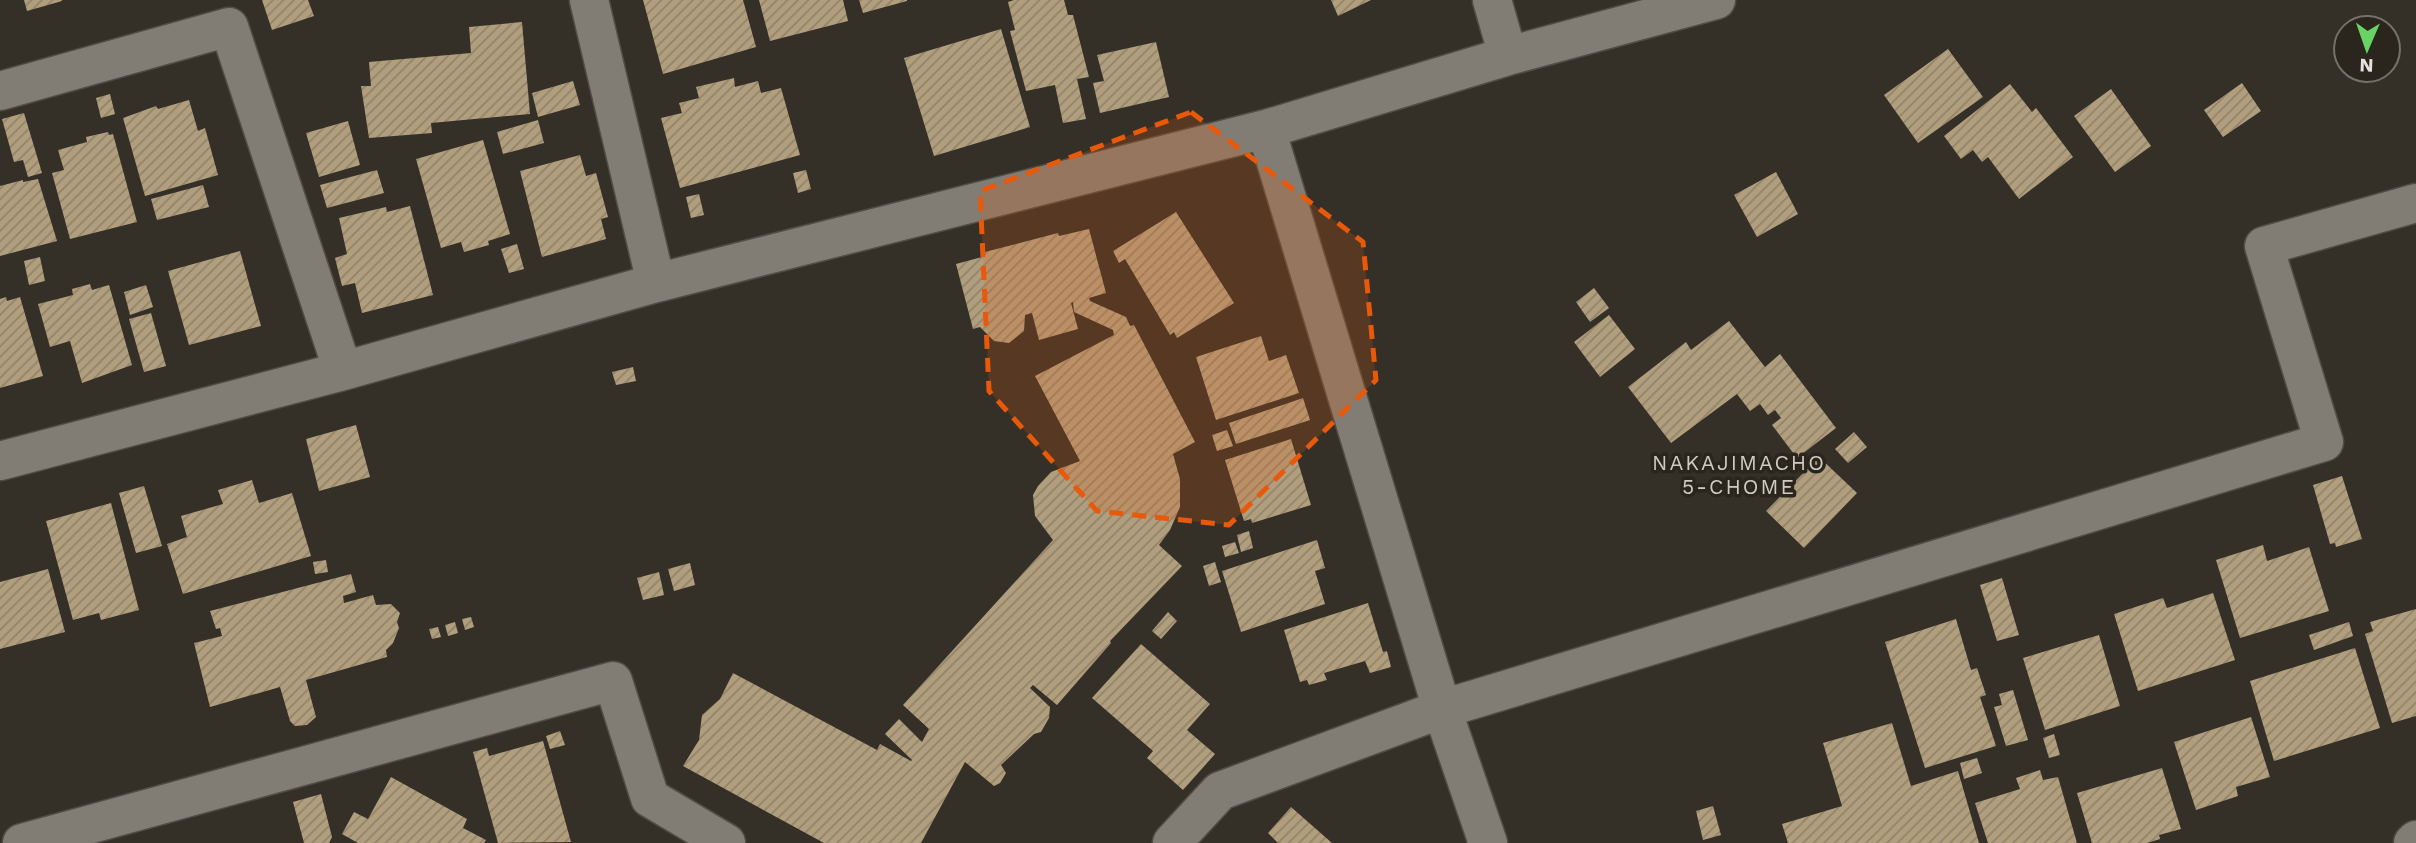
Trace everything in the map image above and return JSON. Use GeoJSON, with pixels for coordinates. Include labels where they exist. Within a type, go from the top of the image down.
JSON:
{"type":"FeatureCollection","features":[{"type":"Feature","properties":{"kind":"street"},"geometry":{"type":"LineString","coordinates":[[589,0],[656,283]]}},
{"type":"Feature","properties":{"kind":"street"},"geometry":{"type":"LineString","coordinates":[[1492,0],[1508,56]]}},
{"type":"Feature","properties":{"kind":"street"},"geometry":{"type":"LineString","coordinates":[[0,461],[343,371],[656,283],[1266,130],[1508,56],[1717,0]]}},
{"type":"Feature","properties":{"kind":"street"},"geometry":{"type":"LineString","coordinates":[[0,91],[229,27],[343,371]]}},
{"type":"Feature","properties":{"kind":"street"},"geometry":{"type":"LineString","coordinates":[[1266,130],[1442,709],[1488,843]]}},
{"type":"Feature","properties":{"kind":"street"},"geometry":{"type":"LineString","coordinates":[[1172,843],[1220,791],[1442,709],[2324,442],[2264,246],[2416,203]]}},
{"type":"Feature","properties":{"kind":"street"},"geometry":{"type":"LineString","coordinates":[[22,843],[613,681],[650,798],[726,843]]}},
{"type":"Feature","properties":{"kind":"highlighted area"},"geometry":{"type":"Polygon","coordinates":[[[1191,112],[1363,242],[1376,380],[1229,525],[1097,511],[989,391],[980,191],[1191,112]]]}},
{"type":"Feature","properties":{"kind":"building"},"geometry":{"type":"Polygon","coordinates":[[[24,0],[62,0],[62,1],[27,11],[24,0]]]}},
{"type":"Feature","properties":{"kind":"building"},"geometry":{"type":"Polygon","coordinates":[[[262,0],[308,0],[314,16],[272,30],[262,0]]]}},
{"type":"Feature","properties":{"kind":"building"},"geometry":{"type":"Polygon","coordinates":[[[643,0],[743,0],[756,47],[663,74],[643,0]]]}},
{"type":"Feature","properties":{"kind":"building"},"geometry":{"type":"Polygon","coordinates":[[[759,0],[843,0],[848,21],[770,41],[759,0]]]}},
{"type":"Feature","properties":{"kind":"building"},"geometry":{"type":"Polygon","coordinates":[[[859,0],[907,0],[907,1],[863,13],[859,0]]]}},
{"type":"Feature","properties":{"kind":"building"},"geometry":{"type":"Polygon","coordinates":[[[1064,0],[1068,15],[1073,15],[1089,77],[1077,79],[1086,119],[1063,123],[1055,85],[1026,91],[1010,31],[1015,30],[1008,2],[1064,0]]]}},
{"type":"Feature","properties":{"kind":"building"},"geometry":{"type":"Polygon","coordinates":[[[1331,0],[1371,0],[1338,16],[1331,0]]]}},
{"type":"Feature","properties":{"kind":"building"},"geometry":{"type":"Polygon","coordinates":[[[522,22],[530,114],[431,123],[432,133],[369,138],[361,86],[371,86],[369,62],[471,53],[469,27],[522,22]]]}},
{"type":"Feature","properties":{"kind":"building"},"geometry":{"type":"Polygon","coordinates":[[[1001,29],[1030,127],[934,156],[904,58],[1001,29]]]}},
{"type":"Feature","properties":{"kind":"building"},"geometry":{"type":"Polygon","coordinates":[[[1156,42],[1169,97],[1100,113],[1093,83],[1104,81],[1097,55],[1156,42]]]}},
{"type":"Feature","properties":{"kind":"building"},"geometry":{"type":"Polygon","coordinates":[[[1948,49],[1983,97],[1918,143],[1884,95],[1948,49]]]}},
{"type":"Feature","properties":{"kind":"building"},"geometry":{"type":"Polygon","coordinates":[[[734,78],[735,87],[758,81],[761,93],[781,88],[800,155],[680,188],[661,118],[682,113],[679,103],[699,98],[696,87],[734,78]]]}},
{"type":"Feature","properties":{"kind":"building"},"geometry":{"type":"Polygon","coordinates":[[[573,81],[580,105],[538,117],[532,93],[573,81]]]}},
{"type":"Feature","properties":{"kind":"building"},"geometry":{"type":"Polygon","coordinates":[[[2242,83],[2261,111],[2223,137],[2204,110],[2242,83]]]}},
{"type":"Feature","properties":{"kind":"building"},"geometry":{"type":"Polygon","coordinates":[[[2010,84],[2032,112],[2036,108],[2073,157],[2019,199],[1988,157],[1982,162],[1973,150],[1961,159],[1944,136],[2010,84]]]}},
{"type":"Feature","properties":{"kind":"building"},"geometry":{"type":"Polygon","coordinates":[[[2111,89],[2151,146],[2115,172],[2074,116],[2111,89]]]}},
{"type":"Feature","properties":{"kind":"building"},"geometry":{"type":"Polygon","coordinates":[[[110,94],[115,114],[101,118],[96,98],[110,94]]]}},
{"type":"Feature","properties":{"kind":"building"},"geometry":{"type":"Polygon","coordinates":[[[189,100],[198,131],[205,128],[218,175],[145,196],[123,118],[156,106],[158,109],[189,100]]]}},
{"type":"Feature","properties":{"kind":"building"},"geometry":{"type":"Polygon","coordinates":[[[24,113],[42,173],[28,177],[23,160],[14,162],[2,119],[24,113]]]}},
{"type":"Feature","properties":{"kind":"building"},"geometry":{"type":"Polygon","coordinates":[[[538,120],[544,143],[503,154],[497,132],[538,120]]]}},
{"type":"Feature","properties":{"kind":"building"},"geometry":{"type":"Polygon","coordinates":[[[348,121],[360,165],[319,177],[306,133],[348,121]]]}},
{"type":"Feature","properties":{"kind":"building"},"geometry":{"type":"Polygon","coordinates":[[[108,132],[109,135],[113,134],[137,222],[70,239],[52,173],[64,170],[58,150],[87,142],[86,137],[108,132]]]}},
{"type":"Feature","properties":{"kind":"building"},"geometry":{"type":"Polygon","coordinates":[[[483,140],[510,234],[488,241],[489,245],[464,252],[461,242],[441,248],[416,159],[483,140]]]}},
{"type":"Feature","properties":{"kind":"building"},"geometry":{"type":"Polygon","coordinates":[[[580,155],[586,176],[596,173],[608,217],[601,219],[606,239],[542,257],[520,171],[580,155]]]}},
{"type":"Feature","properties":{"kind":"building"},"geometry":{"type":"Polygon","coordinates":[[[377,170],[384,193],[327,208],[320,185],[377,170]]]}},
{"type":"Feature","properties":{"kind":"building"},"geometry":{"type":"Polygon","coordinates":[[[806,170],[811,189],[798,193],[793,173],[806,170]]]}},
{"type":"Feature","properties":{"kind":"building"},"geometry":{"type":"Polygon","coordinates":[[[1776,172],[1798,214],[1757,237],[1734,195],[1776,172]]]}},
{"type":"Feature","properties":{"kind":"building"},"geometry":{"type":"Polygon","coordinates":[[[38,179],[57,241],[0,256],[0,186],[38,179]]]}},
{"type":"Feature","properties":{"kind":"building"},"geometry":{"type":"Polygon","coordinates":[[[203,185],[209,207],[157,220],[151,199],[203,185]]]}},
{"type":"Feature","properties":{"kind":"building"},"geometry":{"type":"Polygon","coordinates":[[[699,194],[704,215],[691,218],[686,197],[699,194]]]}},
{"type":"Feature","properties":{"kind":"building"},"geometry":{"type":"Polygon","coordinates":[[[410,206],[433,295],[362,313],[355,283],[342,286],[335,258],[347,254],[339,218],[386,207],[387,212],[410,206]]]}},
{"type":"Feature","properties":{"kind":"building"},"geometry":{"type":"Polygon","coordinates":[[[1176,212],[1234,303],[1177,338],[1174,332],[1170,335],[1125,259],[1119,263],[1113,251],[1176,212]]]}},
{"type":"Feature","properties":{"kind":"building"},"geometry":{"type":"Polygon","coordinates":[[[1089,229],[1106,293],[1089,298],[1090,301],[1126,317],[1130,326],[1134,325],[1195,442],[1173,454],[1180,479],[1180,507],[1170,530],[1159,545],[1182,566],[1110,641],[1057,705],[1033,685],[1030,688],[1050,707],[1049,718],[1041,732],[1034,734],[1001,765],[1006,773],[1000,783],[994,786],[965,762],[921,843],[824,843],[683,766],[699,740],[702,715],[720,699],[733,673],[877,750],[880,744],[912,760],[885,734],[899,719],[922,742],[929,729],[903,705],[1053,540],[1035,516],[1033,495],[1051,472],[1080,461],[1035,376],[1114,335],[1113,330],[1074,312],[1073,302],[1071,303],[1078,329],[1039,340],[1032,313],[1025,315],[1024,331],[1009,343],[994,341],[980,327],[973,329],[956,264],[982,257],[981,253],[1058,233],[1059,236],[1089,229]]]}},
{"type":"Feature","properties":{"kind":"building"},"geometry":{"type":"Polygon","coordinates":[[[517,244],[524,269],[509,273],[501,249],[517,244]]]}},
{"type":"Feature","properties":{"kind":"building"},"geometry":{"type":"Polygon","coordinates":[[[240,251],[261,326],[189,345],[168,271],[240,251]]]}},
{"type":"Feature","properties":{"kind":"building"},"geometry":{"type":"Polygon","coordinates":[[[40,257],[45,281],[29,285],[24,261],[40,257]]]}},
{"type":"Feature","properties":{"kind":"building"},"geometry":{"type":"Polygon","coordinates":[[[90,284],[92,290],[109,285],[132,365],[82,383],[70,341],[50,347],[38,304],[73,295],[72,289],[90,284]]]}},
{"type":"Feature","properties":{"kind":"building"},"geometry":{"type":"Polygon","coordinates":[[[146,285],[153,307],[130,315],[124,292],[146,285]]]}},
{"type":"Feature","properties":{"kind":"building"},"geometry":{"type":"Polygon","coordinates":[[[1594,288],[1609,308],[1590,322],[1576,302],[1594,288]]]}},
{"type":"Feature","properties":{"kind":"building"},"geometry":{"type":"Polygon","coordinates":[[[6,297],[7,301],[20,297],[43,376],[0,388],[0,299],[6,297]]]}},
{"type":"Feature","properties":{"kind":"building"},"geometry":{"type":"Polygon","coordinates":[[[151,313],[166,366],[144,372],[129,319],[151,313]]]}},
{"type":"Feature","properties":{"kind":"building"},"geometry":{"type":"Polygon","coordinates":[[[1609,315],[1635,349],[1600,377],[1574,342],[1609,315]]]}},
{"type":"Feature","properties":{"kind":"building"},"geometry":{"type":"Polygon","coordinates":[[[1729,321],[1765,367],[1780,354],[1836,428],[1797,458],[1772,425],[1781,418],[1775,410],[1768,415],[1760,404],[1750,411],[1737,394],[1671,443],[1628,387],[1686,342],[1691,350],[1729,321]]]}},
{"type":"Feature","properties":{"kind":"building"},"geometry":{"type":"Polygon","coordinates":[[[1261,336],[1269,361],[1286,355],[1299,393],[1216,420],[1196,357],[1261,336]]]}},
{"type":"Feature","properties":{"kind":"building"},"geometry":{"type":"Polygon","coordinates":[[[633,367],[636,381],[616,385],[612,372],[633,367]]]}},
{"type":"Feature","properties":{"kind":"building"},"geometry":{"type":"Polygon","coordinates":[[[1303,398],[1310,420],[1236,444],[1229,423],[1303,398]]]}},
{"type":"Feature","properties":{"kind":"building"},"geometry":{"type":"Polygon","coordinates":[[[356,425],[370,477],[319,491],[306,439],[356,425]]]}},
{"type":"Feature","properties":{"kind":"building"},"geometry":{"type":"Polygon","coordinates":[[[1227,430],[1233,446],[1217,451],[1212,435],[1227,430]]]}},
{"type":"Feature","properties":{"kind":"building"},"geometry":{"type":"Polygon","coordinates":[[[1854,432],[1867,447],[1848,463],[1835,449],[1854,432]]]}},
{"type":"Feature","properties":{"kind":"building"},"geometry":{"type":"Polygon","coordinates":[[[1291,439],[1311,505],[1252,523],[1251,519],[1244,521],[1225,460],[1291,439]]]}},
{"type":"Feature","properties":{"kind":"building"},"geometry":{"type":"Polygon","coordinates":[[[1819,457],[1857,493],[1804,548],[1766,511],[1819,457]]]}},
{"type":"Feature","properties":{"kind":"building"},"geometry":{"type":"Polygon","coordinates":[[[2342,476],[2362,539],[2336,547],[2335,543],[2330,544],[2313,485],[2342,476]]]}},
{"type":"Feature","properties":{"kind":"building"},"geometry":{"type":"Polygon","coordinates":[[[252,480],[259,503],[292,493],[311,556],[183,594],[167,544],[187,537],[181,516],[223,504],[218,490],[252,480]]]}},
{"type":"Feature","properties":{"kind":"building"},"geometry":{"type":"Polygon","coordinates":[[[144,486],[162,546],[136,553],[119,493],[144,486]]]}},
{"type":"Feature","properties":{"kind":"building"},"geometry":{"type":"Polygon","coordinates":[[[111,503],[139,610],[101,620],[99,613],[73,620],[46,521],[111,503]]]}},
{"type":"Feature","properties":{"kind":"building"},"geometry":{"type":"Polygon","coordinates":[[[1249,531],[1253,548],[1241,552],[1237,535],[1249,531]]]}},
{"type":"Feature","properties":{"kind":"building"},"geometry":{"type":"Polygon","coordinates":[[[1317,540],[1325,568],[1315,571],[1325,604],[1241,632],[1222,571],[1317,540]]]}},
{"type":"Feature","properties":{"kind":"building"},"geometry":{"type":"Polygon","coordinates":[[[1235,542],[1239,553],[1225,557],[1222,546],[1235,542]]]}},
{"type":"Feature","properties":{"kind":"building"},"geometry":{"type":"Polygon","coordinates":[[[2263,545],[2267,561],[2309,547],[2329,611],[2240,638],[2216,560],[2263,545]]]}},
{"type":"Feature","properties":{"kind":"building"},"geometry":{"type":"Polygon","coordinates":[[[326,560],[328,572],[315,574],[313,562],[326,560]]]}},
{"type":"Feature","properties":{"kind":"building"},"geometry":{"type":"Polygon","coordinates":[[[1215,562],[1221,582],[1209,586],[1203,566],[1215,562]]]}},
{"type":"Feature","properties":{"kind":"building"},"geometry":{"type":"Polygon","coordinates":[[[690,563],[695,585],[674,591],[668,569],[690,563]]]}},
{"type":"Feature","properties":{"kind":"building"},"geometry":{"type":"Polygon","coordinates":[[[48,569],[65,632],[0,649],[0,582],[48,569]]]}},
{"type":"Feature","properties":{"kind":"building"},"geometry":{"type":"Polygon","coordinates":[[[659,572],[664,595],[643,600],[637,578],[659,572]]]}},
{"type":"Feature","properties":{"kind":"building"},"geometry":{"type":"Polygon","coordinates":[[[351,574],[356,592],[343,596],[344,603],[373,595],[376,605],[391,604],[400,613],[397,622],[399,628],[393,643],[386,650],[387,657],[306,680],[316,717],[307,725],[295,726],[290,721],[280,687],[210,707],[194,643],[222,636],[220,628],[216,629],[210,611],[351,574]]]}},
{"type":"Feature","properties":{"kind":"building"},"geometry":{"type":"Polygon","coordinates":[[[2002,578],[2019,635],[1997,641],[1980,585],[2002,578]]]}},
{"type":"Feature","properties":{"kind":"building"},"geometry":{"type":"Polygon","coordinates":[[[2213,593],[2235,660],[2138,691],[2114,614],[2163,598],[2167,608],[2213,593]]]}},
{"type":"Feature","properties":{"kind":"building"},"geometry":{"type":"Polygon","coordinates":[[[1368,603],[1383,652],[1387,651],[1391,667],[1370,673],[1365,661],[1324,673],[1327,680],[1309,685],[1307,680],[1300,682],[1284,630],[1368,603]]]}},
{"type":"Feature","properties":{"kind":"building"},"geometry":{"type":"Polygon","coordinates":[[[2416,609],[2416,716],[2392,723],[2365,634],[2373,631],[2370,622],[2416,609]]]}},
{"type":"Feature","properties":{"kind":"building"},"geometry":{"type":"Polygon","coordinates":[[[1168,612],[1177,621],[1161,639],[1152,631],[1168,612]]]}},
{"type":"Feature","properties":{"kind":"building"},"geometry":{"type":"Polygon","coordinates":[[[471,617],[474,627],[465,630],[462,619],[471,617]]]}},
{"type":"Feature","properties":{"kind":"building"},"geometry":{"type":"Polygon","coordinates":[[[1956,619],[1971,670],[1977,668],[1986,695],[1980,697],[1996,746],[1925,768],[1885,642],[1956,619]]]}},
{"type":"Feature","properties":{"kind":"building"},"geometry":{"type":"Polygon","coordinates":[[[455,622],[458,633],[448,636],[445,625],[455,622]]]}},
{"type":"Feature","properties":{"kind":"building"},"geometry":{"type":"Polygon","coordinates":[[[2349,622],[2353,636],[2314,650],[2309,635],[2349,622]]]}},
{"type":"Feature","properties":{"kind":"building"},"geometry":{"type":"Polygon","coordinates":[[[438,627],[441,637],[432,639],[429,629],[438,627]]]}},
{"type":"Feature","properties":{"kind":"building"},"geometry":{"type":"Polygon","coordinates":[[[2099,635],[2120,706],[2045,730],[2023,658],[2099,635]]]}},
{"type":"Feature","properties":{"kind":"building"},"geometry":{"type":"Polygon","coordinates":[[[1141,644],[1210,704],[1187,730],[1215,754],[1183,790],[1147,758],[1153,751],[1092,698],[1141,644]]]}},
{"type":"Feature","properties":{"kind":"building"},"geometry":{"type":"Polygon","coordinates":[[[2355,648],[2380,728],[2274,761],[2250,681],[2355,648]]]}},
{"type":"Feature","properties":{"kind":"building"},"geometry":{"type":"Polygon","coordinates":[[[2013,690],[2028,740],[2006,746],[1994,707],[2002,705],[1999,694],[2013,690]]]}},
{"type":"Feature","properties":{"kind":"building"},"geometry":{"type":"Polygon","coordinates":[[[2251,717],[2270,777],[2236,787],[2238,796],[2196,810],[2174,742],[2251,717]]]}},
{"type":"Feature","properties":{"kind":"building"},"geometry":{"type":"Polygon","coordinates":[[[1892,723],[1911,786],[1958,771],[1979,843],[1788,843],[1782,824],[1842,806],[1823,743],[1892,723]]]}},
{"type":"Feature","properties":{"kind":"building"},"geometry":{"type":"Polygon","coordinates":[[[560,731],[565,745],[550,749],[546,736],[560,731]]]}},
{"type":"Feature","properties":{"kind":"building"},"geometry":{"type":"Polygon","coordinates":[[[2054,734],[2060,755],[2049,758],[2043,738],[2054,734]]]}},
{"type":"Feature","properties":{"kind":"building"},"geometry":{"type":"Polygon","coordinates":[[[543,741],[571,842],[498,843],[473,752],[487,748],[489,756],[543,741]]]}},
{"type":"Feature","properties":{"kind":"building"},"geometry":{"type":"Polygon","coordinates":[[[1977,758],[1982,773],[1964,779],[1960,763],[1977,758]]]}},
{"type":"Feature","properties":{"kind":"building"},"geometry":{"type":"Polygon","coordinates":[[[2162,768],[2181,829],[2159,835],[2160,839],[2147,843],[2092,843],[2077,793],[2162,768]]]}},
{"type":"Feature","properties":{"kind":"building"},"geometry":{"type":"Polygon","coordinates":[[[2040,770],[2043,780],[2058,777],[2077,843],[1988,843],[1975,803],[2020,789],[2016,778],[2040,770]]]}},
{"type":"Feature","properties":{"kind":"building"},"geometry":{"type":"Polygon","coordinates":[[[391,777],[467,819],[463,828],[486,840],[484,843],[358,843],[342,834],[354,812],[368,819],[391,777]]]}},
{"type":"Feature","properties":{"kind":"building"},"geometry":{"type":"Polygon","coordinates":[[[321,794],[332,837],[329,843],[304,843],[293,802],[321,794]]]}},
{"type":"Feature","properties":{"kind":"building"},"geometry":{"type":"Polygon","coordinates":[[[1713,806],[1721,835],[1703,840],[1696,811],[1713,806]]]}},
{"type":"Feature","properties":{"kind":"building"},"geometry":{"type":"Polygon","coordinates":[[[1291,807],[1332,843],[1278,843],[1268,833],[1291,807]]]}},
{"type":"Feature","properties":{"kind":"district","name":"NAKAJIMACHO 5-CHOME"},"geometry":{"type":"Point","coordinates":[1739,475]}}]}
